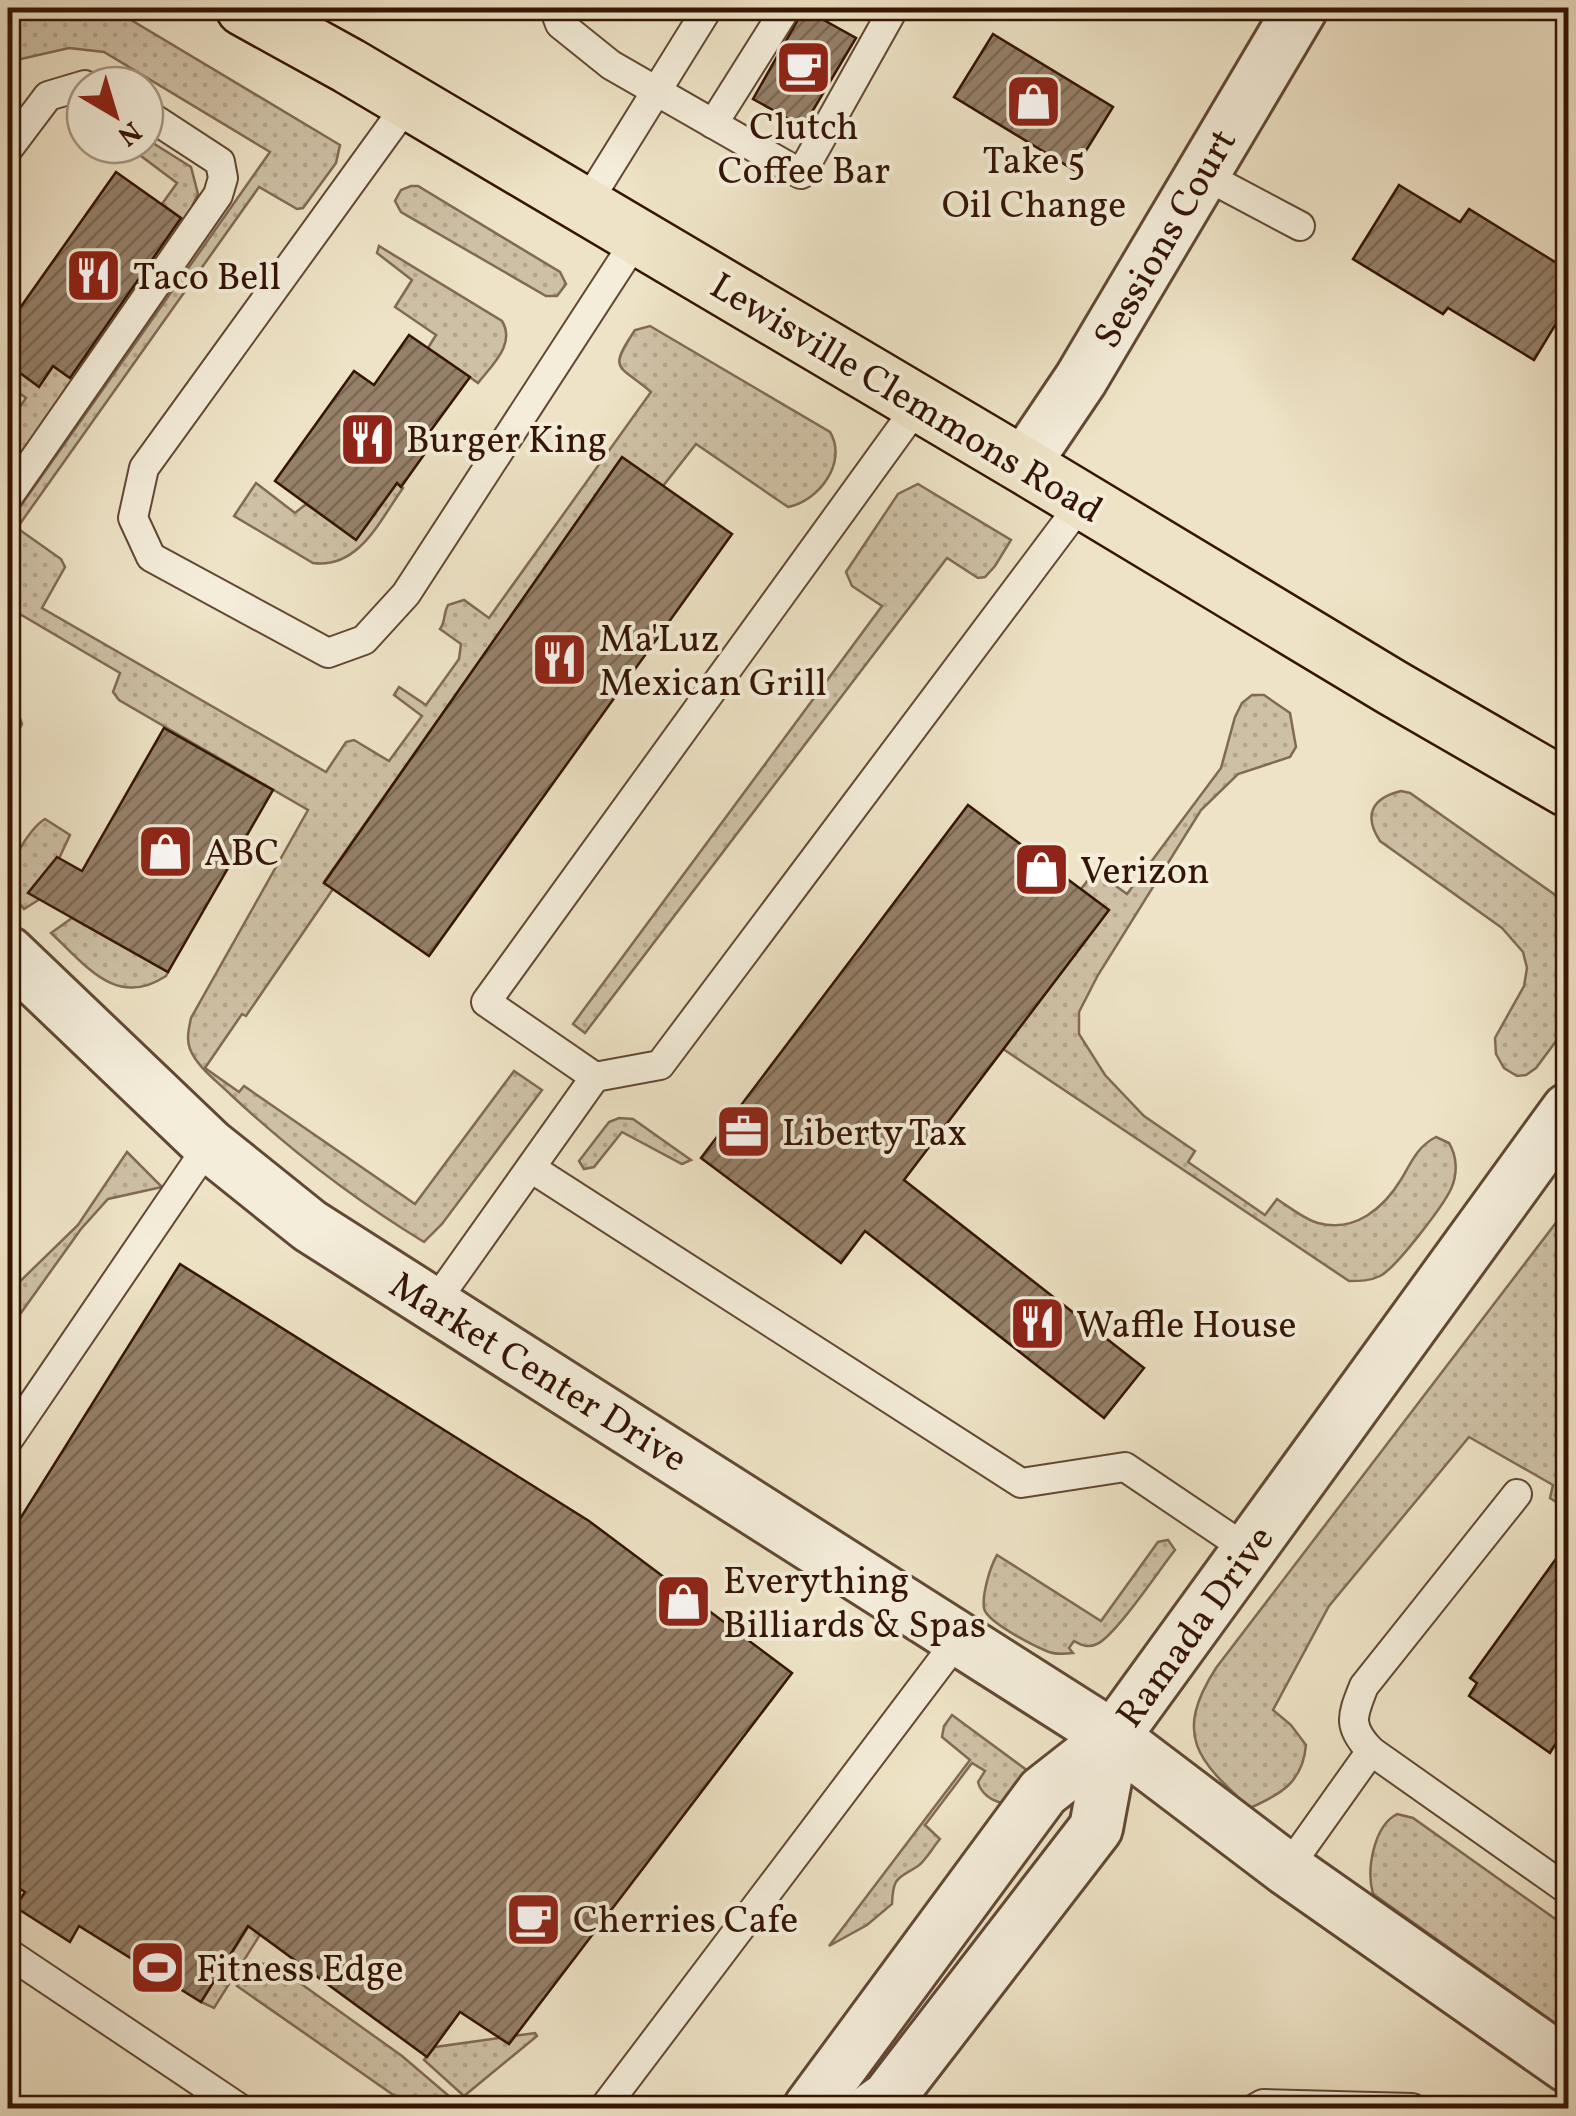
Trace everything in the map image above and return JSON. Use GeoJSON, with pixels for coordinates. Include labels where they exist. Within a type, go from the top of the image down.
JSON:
{"type":"FeatureCollection","features":[{"type":"Feature","properties":{"kind":"main road","name":"Lewisville Clemmons Road"},"geometry":{"type":"LineString","coordinates":[[244,8],[1024,464],[1568,789]]}},
{"type":"Feature","properties":{"kind":"street","name":"Sessions Court"},"geometry":{"type":"LineString","coordinates":[[1024,464],[1081,379],[1300,8]]}},
{"type":"Feature","properties":{"kind":"street","name":"Market Center Drive"},"geometry":{"type":"LineString","coordinates":[[8,952],[209,1145],[310,1226],[1112,1737]]}},
{"type":"Feature","properties":{"kind":"street","name":"Ramada Drive"},"geometry":{"type":"LineString","coordinates":[[1568,1110],[1112,1737],[1287,1868],[1568,2066]]}},
{"type":"Feature","properties":{"kind":"street"},"geometry":{"type":"LineString","coordinates":[[810,2108],[1043,1792],[1112,1737]]}},
{"type":"Feature","properties":{"kind":"street"},"geometry":{"type":"LineString","coordinates":[[874,2108],[888,2098],[1096,1828],[1112,1737]]}},
{"type":"Feature","properties":{"kind":"lane"},"geometry":{"type":"LineString","coordinates":[[554,8],[560,24],[611,65],[801,174],[894,8]]}},
{"type":"Feature","properties":{"kind":"lane"},"geometry":{"type":"LineString","coordinates":[[585,206],[708,8]]}},
{"type":"Feature","properties":{"kind":"lane"},"geometry":{"type":"LineString","coordinates":[[713,124],[786,8]]}},
{"type":"Feature","properties":{"kind":"lane"},"geometry":{"type":"LineString","coordinates":[[8,148],[38,106],[48,96],[65,89]]}},
{"type":"Feature","properties":{"kind":"lane"},"geometry":{"type":"LineString","coordinates":[[408,102],[144,468],[134,518],[151,557],[328,654],[364,640],[406,594],[638,238]]}},
{"type":"Feature","properties":{"kind":"lane"},"geometry":{"type":"LineString","coordinates":[[8,497],[218,196],[224,178],[220,162],[165,125]]}},
{"type":"Feature","properties":{"kind":"lane"},"geometry":{"type":"LineString","coordinates":[[1202,174],[1300,226]]}},
{"type":"Feature","properties":{"kind":"lane"},"geometry":{"type":"LineString","coordinates":[[594,1078],[486,1002],[919,404]]}},
{"type":"Feature","properties":{"kind":"lane"},"geometry":{"type":"LineString","coordinates":[[433,1305],[594,1078],[660,1064],[1083,501]]}},
{"type":"Feature","properties":{"kind":"lane"},"geometry":{"type":"LineString","coordinates":[[8,1440],[209,1145]]}},
{"type":"Feature","properties":{"kind":"lane"},"geometry":{"type":"LineString","coordinates":[[531,1168],[1021,1483],[1125,1467],[1248,1550]]}},
{"type":"Feature","properties":{"kind":"lane"},"geometry":{"type":"LineString","coordinates":[[1516,1494],[1364,1686],[1353,1714],[1354,1734],[1371,1751],[1568,1890]]}},
{"type":"Feature","properties":{"kind":"lane"},"geometry":{"type":"LineString","coordinates":[[604,2108],[960,1638]]}},
{"type":"Feature","properties":{"kind":"lane"},"geometry":{"type":"LineString","coordinates":[[1287,1868],[1371,1751]]}},
{"type":"Feature","properties":{"kind":"lane"},"geometry":{"type":"LineString","coordinates":[[8,1953],[239,2108]]}},
{"type":"Feature","properties":{"kind":"lane"},"geometry":{"type":"LineString","coordinates":[[1256,2108],[1263,2104],[1412,2108]]}},
{"type":"Feature","properties":{"kind":"shaded area"},"geometry":{"type":"Polygon","coordinates":[[[8,8],[111,8],[340,145],[336,163],[303,208],[297,209],[259,187],[17,528],[61,559],[65,567],[42,608],[326,772],[346,742],[354,740],[389,761],[422,716],[394,695],[399,687],[426,705],[459,659],[461,644],[440,629],[448,605],[464,600],[489,618],[651,392],[620,366],[621,353],[635,330],[650,326],[830,432],[835,444],[833,467],[820,489],[788,507],[696,444],[663,486],[622,458],[324,882],[333,889],[246,1016],[242,1014],[205,1068],[239,1092],[244,1086],[415,1204],[514,1071],[542,1090],[442,1224],[424,1242],[348,1192],[276,1135],[208,1074],[189,1045],[191,1018],[308,810],[119,700],[113,692],[120,673],[8,607],[8,524],[270,152],[165,89],[165,65],[126,65],[104,52],[69,48],[8,62],[8,8]]]}},
{"type":"Feature","properties":{"kind":"shaded area"},"geometry":{"type":"Polygon","coordinates":[[[165,151],[191,167],[198,194],[185,221],[162,204],[177,183],[153,165],[165,165],[165,151]]]}},
{"type":"Feature","properties":{"kind":"shaded area"},"geometry":{"type":"Polygon","coordinates":[[[418,186],[560,272],[566,284],[557,296],[546,296],[401,212],[395,201],[401,190],[418,186]]]}},
{"type":"Feature","properties":{"kind":"shaded area"},"geometry":{"type":"Polygon","coordinates":[[[379,246],[502,321],[506,330],[504,346],[478,383],[428,348],[436,335],[395,307],[412,280],[377,253],[379,246]]]}},
{"type":"Feature","properties":{"kind":"shaded area"},"geometry":{"type":"Polygon","coordinates":[[[8,364],[39,386],[53,366],[73,380],[8,473],[8,424],[26,398],[8,384],[8,364]]]}},
{"type":"Feature","properties":{"kind":"shaded area"},"geometry":{"type":"Polygon","coordinates":[[[256,483],[295,513],[306,504],[356,539],[397,483],[403,488],[356,550],[329,563],[313,563],[234,516],[256,483]]]}},
{"type":"Feature","properties":{"kind":"shaded area"},"geometry":{"type":"Polygon","coordinates":[[[918,484],[1011,540],[985,577],[978,578],[947,558],[585,1033],[573,1024],[882,606],[852,586],[846,572],[898,494],[918,484]]]}},
{"type":"Feature","properties":{"kind":"shaded area"},"geometry":{"type":"Polygon","coordinates":[[[1252,695],[1264,695],[1290,713],[1296,747],[1290,757],[1238,774],[1201,810],[1098,975],[1079,1012],[1079,1034],[1105,1075],[1144,1116],[1195,1151],[1188,1162],[1265,1215],[1277,1199],[1318,1223],[1356,1221],[1386,1199],[1424,1145],[1436,1137],[1449,1143],[1456,1171],[1446,1197],[1397,1261],[1369,1280],[1349,1281],[1003,1049],[1108,910],[1081,889],[1095,871],[1127,894],[1221,768],[1235,717],[1242,703],[1252,695]]]}},
{"type":"Feature","properties":{"kind":"shaded area"},"geometry":{"type":"Polygon","coordinates":[[[8,708],[18,713],[22,724],[8,752],[8,708]]]}},
{"type":"Feature","properties":{"kind":"shaded area"},"geometry":{"type":"Polygon","coordinates":[[[1401,791],[1410,793],[1568,904],[1568,1025],[1536,1068],[1526,1075],[1517,1076],[1504,1068],[1496,1054],[1495,1038],[1524,986],[1527,968],[1523,952],[1502,928],[1380,841],[1372,823],[1373,809],[1383,798],[1401,791]]]}},
{"type":"Feature","properties":{"kind":"shaded area"},"geometry":{"type":"Polygon","coordinates":[[[45,819],[70,835],[40,899],[24,909],[11,892],[10,872],[25,840],[45,819]]]}},
{"type":"Feature","properties":{"kind":"shaded area"},"geometry":{"type":"Polygon","coordinates":[[[72,918],[168,972],[166,976],[132,988],[103,979],[51,933],[72,918]]]}},
{"type":"Feature","properties":{"kind":"shaded area"},"geometry":{"type":"Polygon","coordinates":[[[633,1119],[691,1160],[682,1164],[622,1132],[594,1167],[584,1169],[579,1161],[609,1122],[633,1119]]]}},
{"type":"Feature","properties":{"kind":"shaded area"},"geometry":{"type":"Polygon","coordinates":[[[127,1152],[162,1187],[108,1199],[81,1229],[8,1331],[8,1293],[78,1225],[127,1152]]]}},
{"type":"Feature","properties":{"kind":"shaded area"},"geometry":{"type":"Polygon","coordinates":[[[1568,1207],[1568,1510],[1550,1498],[1553,1485],[1469,1437],[1329,1606],[1273,1710],[1306,1745],[1300,1768],[1289,1785],[1250,1808],[1216,1775],[1197,1745],[1196,1711],[1203,1691],[1216,1668],[1568,1207]]]}},
{"type":"Feature","properties":{"kind":"shaded area"},"geometry":{"type":"Polygon","coordinates":[[[1168,1540],[1175,1550],[1126,1616],[1097,1644],[1086,1646],[1074,1641],[1069,1648],[1073,1653],[1055,1654],[1034,1645],[1002,1627],[984,1608],[987,1581],[997,1555],[1101,1621],[1158,1542],[1168,1540]]]}},
{"type":"Feature","properties":{"kind":"shaded area"},"geometry":{"type":"Polygon","coordinates":[[[952,1715],[1028,1771],[1003,1803],[982,1790],[978,1782],[985,1771],[972,1763],[925,1825],[940,1839],[921,1863],[898,1879],[892,1904],[867,1925],[829,1946],[970,1760],[942,1737],[952,1715]]]}},
{"type":"Feature","properties":{"kind":"shaded area"},"geometry":{"type":"Polygon","coordinates":[[[339,1782],[350,1791],[214,2008],[201,2002],[339,1782]]]}},
{"type":"Feature","properties":{"kind":"shaded area"},"geometry":{"type":"Polygon","coordinates":[[[1397,1814],[1413,1818],[1568,1928],[1568,2020],[1559,2026],[1373,1894],[1371,1873],[1377,1838],[1397,1814]]]}},
{"type":"Feature","properties":{"kind":"shaded area"},"geometry":{"type":"Polygon","coordinates":[[[272,1963],[402,2056],[463,2108],[412,2108],[237,1986],[252,1965],[272,1963]]]}},
{"type":"Feature","properties":{"kind":"shaded area"},"geometry":{"type":"Polygon","coordinates":[[[535,2033],[537,2036],[464,2096],[424,2060],[435,2047],[535,2033]]]}},
{"type":"Feature","properties":{"kind":"building","name":"Clutch Coffee Bar"},"geometry":{"type":"Polygon","coordinates":[[[804,9],[856,38],[803,127],[753,99],[804,9]]]}},
{"type":"Feature","properties":{"kind":"building","name":"Take 5 Oil Change"},"geometry":{"type":"Polygon","coordinates":[[[993,34],[1113,107],[1074,170],[954,97],[993,34]]]}},
{"type":"Feature","properties":{"kind":"building","name":"Taco Bell"},"geometry":{"type":"Polygon","coordinates":[[[116,172],[181,218],[70,378],[53,366],[39,387],[8,364],[8,325],[116,172]]]}},
{"type":"Feature","properties":{"kind":"building"},"geometry":{"type":"Polygon","coordinates":[[[1399,185],[1460,222],[1469,209],[1568,270],[1568,304],[1534,360],[1448,308],[1443,314],[1353,259],[1399,185]]]}},
{"type":"Feature","properties":{"kind":"building","name":"Burger King"},"geometry":{"type":"Polygon","coordinates":[[[409,335],[470,377],[426,437],[433,442],[356,540],[275,481],[354,371],[374,385],[409,335]]]}},
{"type":"Feature","properties":{"kind":"building","name":"Ma'Luz Mexican Grill"},"geometry":{"type":"Polygon","coordinates":[[[622,457],[732,534],[429,956],[324,883],[622,457]]]}},
{"type":"Feature","properties":{"kind":"building","name":"ABC"},"geometry":{"type":"Polygon","coordinates":[[[164,728],[273,790],[168,972],[28,893],[57,857],[82,871],[164,728]]]}},
{"type":"Feature","properties":{"kind":"building"},"geometry":{"type":"Polygon","coordinates":[[[968,805],[1109,910],[904,1180],[1144,1368],[1104,1418],[865,1231],[841,1263],[701,1158],[968,805]]]}},
{"type":"Feature","properties":{"kind":"building"},"geometry":{"type":"Polygon","coordinates":[[[180,1264],[589,1521],[792,1673],[509,2044],[460,2012],[427,2057],[248,1926],[201,2002],[79,1926],[70,1942],[15,1907],[25,1892],[8,1881],[8,1538],[180,1264]]]}},
{"type":"Feature","properties":{"kind":"building"},"geometry":{"type":"Polygon","coordinates":[[[1568,1542],[1568,1724],[1550,1753],[1469,1696],[1477,1683],[1470,1678],[1568,1542]]]}},
{"type":"Feature","properties":{"kind":"place","name":"Clutch Coffee Bar"},"geometry":{"type":"Point","coordinates":[804,68]}},
{"type":"Feature","properties":{"kind":"place","name":"Take 5 Oil Change"},"geometry":{"type":"Point","coordinates":[1034,102]}},
{"type":"Feature","properties":{"kind":"place","name":"Taco Bell"},"geometry":{"type":"Point","coordinates":[94,276]}},
{"type":"Feature","properties":{"kind":"place","name":"Burger King"},"geometry":{"type":"Point","coordinates":[367,439]}},
{"type":"Feature","properties":{"kind":"place","name":"Ma'Luz Mexican Grill"},"geometry":{"type":"Point","coordinates":[560,660]}},
{"type":"Feature","properties":{"kind":"place","name":"ABC"},"geometry":{"type":"Point","coordinates":[165,852]}},
{"type":"Feature","properties":{"kind":"place","name":"Verizon"},"geometry":{"type":"Point","coordinates":[1041,870]}},
{"type":"Feature","properties":{"kind":"place","name":"Liberty Tax"},"geometry":{"type":"Point","coordinates":[743,1132]}},
{"type":"Feature","properties":{"kind":"place","name":"Waffle House"},"geometry":{"type":"Point","coordinates":[1037,1324]}},
{"type":"Feature","properties":{"kind":"place","name":"Everything Billiards & Spas"},"geometry":{"type":"Point","coordinates":[684,1602]}},
{"type":"Feature","properties":{"kind":"place","name":"Cherries Cafe"},"geometry":{"type":"Point","coordinates":[534,1919]}},
{"type":"Feature","properties":{"kind":"place","name":"Fitness Edge"},"geometry":{"type":"Point","coordinates":[157,1968]}}]}
